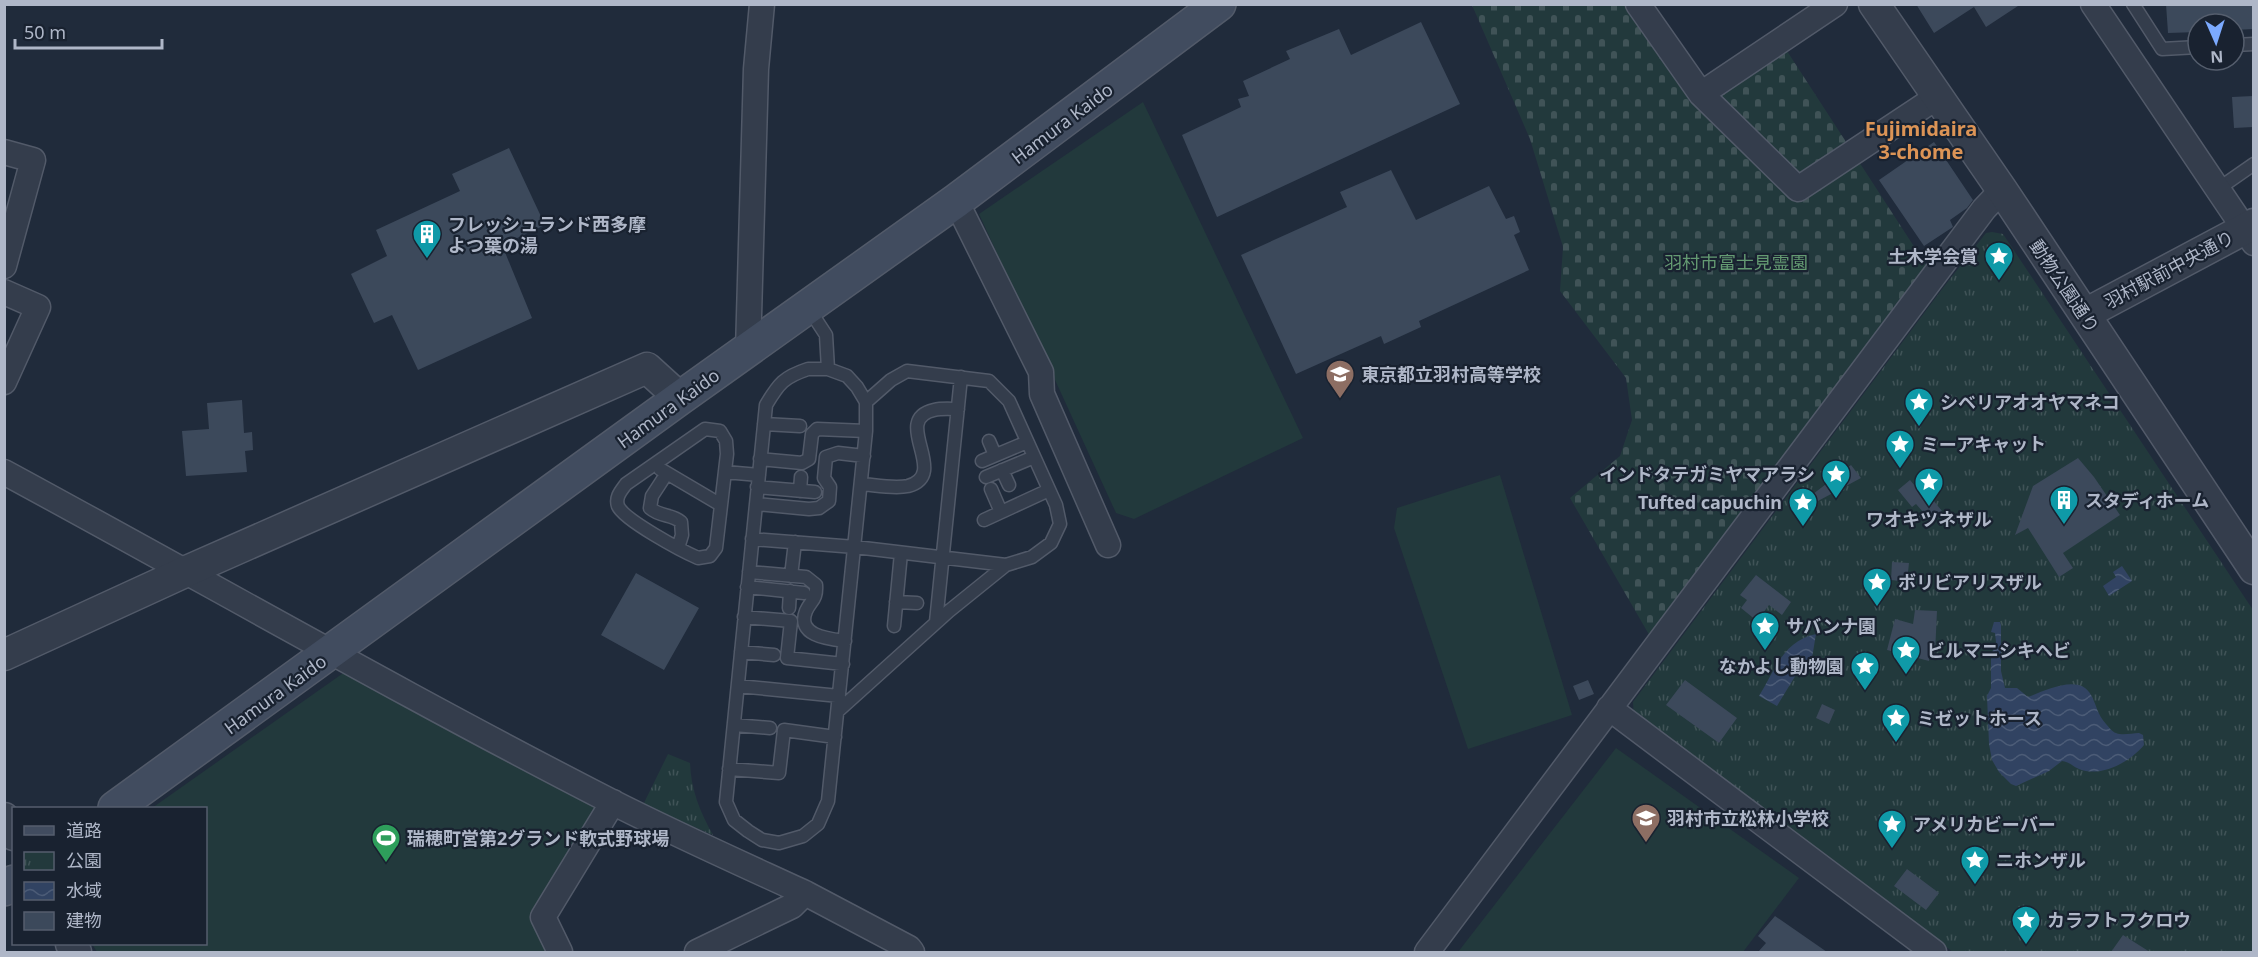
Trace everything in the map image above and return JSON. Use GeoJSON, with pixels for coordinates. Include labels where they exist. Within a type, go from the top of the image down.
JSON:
{"type":"FeatureCollection","features":[{"type":"Feature","properties":{"kind":"main road","name":"Hamura Kaido"},"geometry":{"type":"LineString","coordinates":[[116,807],[956,201],[1219,4]]}},
{"type":"Feature","properties":{"kind":"street"},"geometry":{"type":"LineString","coordinates":[[748,351],[756,69],[762,4]]}},
{"type":"Feature","properties":{"kind":"street"},"geometry":{"type":"LineString","coordinates":[[1638,4],[1701,94],[1798,189],[1937,98]]}},
{"type":"Feature","properties":{"kind":"street"},"geometry":{"type":"LineString","coordinates":[[1701,94],[1835,4]]}},
{"type":"Feature","properties":{"kind":"street","name":"動物公園通り"},"geometry":{"type":"LineString","coordinates":[[1874,4],[2002,190],[2253,569]]}},
{"type":"Feature","properties":{"kind":"street"},"geometry":{"type":"LineString","coordinates":[[2093,4],[2218,189],[2250,232]]}},
{"type":"Feature","properties":{"kind":"street"},"geometry":{"type":"LineString","coordinates":[[4,152],[33,160],[4,266]]}},
{"type":"Feature","properties":{"kind":"street"},"geometry":{"type":"LineString","coordinates":[[1427,952],[1984,209],[2002,190]]}},
{"type":"Feature","properties":{"kind":"street"},"geometry":{"type":"LineString","coordinates":[[956,201],[1041,372],[1042,394],[1108,545]]}},
{"type":"Feature","properties":{"kind":"street","name":"羽村駅前中央通り"},"geometry":{"type":"LineString","coordinates":[[2085,314],[2250,232]]}},
{"type":"Feature","properties":{"kind":"street"},"geometry":{"type":"LineString","coordinates":[[4,292],[38,307],[4,382]]}},
{"type":"Feature","properties":{"kind":"street"},"geometry":{"type":"LineString","coordinates":[[4,655],[187,571],[647,368],[680,398]]}},
{"type":"Feature","properties":{"kind":"street"},"geometry":{"type":"LineString","coordinates":[[4,472],[332,653],[613,802],[804,893],[909,948],[912,952]]}},
{"type":"Feature","properties":{"kind":"street"},"geometry":{"type":"LineString","coordinates":[[1609,708],[1934,952]]}},
{"type":"Feature","properties":{"kind":"street"},"geometry":{"type":"LineString","coordinates":[[560,952],[543,917],[613,802]]}},
{"type":"Feature","properties":{"kind":"street"},"geometry":{"type":"LineString","coordinates":[[4,818],[12,832]]}},
{"type":"Feature","properties":{"kind":"street"},"geometry":{"type":"LineString","coordinates":[[697,952],[792,906],[804,893]]}},
{"type":"Feature","properties":{"kind":"lane"},"geometry":{"type":"LineString","coordinates":[[2133,4],[2162,49],[2186,48]]}},
{"type":"Feature","properties":{"kind":"lane"},"geometry":{"type":"LineString","coordinates":[[2218,189],[2253,164]]}},
{"type":"Feature","properties":{"kind":"lane"},"geometry":{"type":"LineString","coordinates":[[808,308],[826,335],[828,369]]}},
{"type":"Feature","properties":{"kind":"lane"},"geometry":{"type":"LineString","coordinates":[[808,369],[828,369],[847,376],[866,402],[864,456],[828,801],[818,824],[802,836],[779,843],[762,840],[734,820],[726,802],[766,405],[774,391],[788,376],[808,369]]}},
{"type":"Feature","properties":{"kind":"lane"},"geometry":{"type":"LineString","coordinates":[[838,711],[936,622],[1006,565],[1032,557],[1051,543],[1060,524],[1050,490],[1009,401],[989,381],[907,371],[891,380],[866,402]]}},
{"type":"Feature","properties":{"kind":"lane"},"geometry":{"type":"LineString","coordinates":[[936,622],[961,376]]}},
{"type":"Feature","properties":{"kind":"lane"},"geometry":{"type":"LineString","coordinates":[[861,484],[900,487],[910,485],[920,479],[925,468],[924,456],[916,435],[917,426],[922,417],[933,410],[958,409]]}},
{"type":"Feature","properties":{"kind":"lane"},"geometry":{"type":"LineString","coordinates":[[764,424],[800,426]]}},
{"type":"Feature","properties":{"kind":"lane"},"geometry":{"type":"LineString","coordinates":[[705,429],[720,431],[726,441],[725,472],[716,548],[710,556],[698,558],[678,548],[627,518],[618,505],[618,495],[626,484],[653,465],[705,429]]}},
{"type":"Feature","properties":{"kind":"lane"},"geometry":{"type":"LineString","coordinates":[[760,459],[802,463],[809,459],[812,434],[817,429],[866,431]]}},
{"type":"Feature","properties":{"kind":"lane"},"geometry":{"type":"LineString","coordinates":[[989,441],[995,455]]}},
{"type":"Feature","properties":{"kind":"lane"},"geometry":{"type":"LineString","coordinates":[[982,461],[1027,442]]}},
{"type":"Feature","properties":{"kind":"lane"},"geometry":{"type":"LineString","coordinates":[[756,504],[819,508],[829,501],[830,487],[824,478],[826,457],[838,453],[864,456]]}},
{"type":"Feature","properties":{"kind":"lane"},"geometry":{"type":"LineString","coordinates":[[1001,512],[989,483],[1002,470],[1034,457]]}},
{"type":"Feature","properties":{"kind":"lane"},"geometry":{"type":"LineString","coordinates":[[653,465],[721,505]]}},
{"type":"Feature","properties":{"kind":"lane"},"geometry":{"type":"LineString","coordinates":[[1002,470],[1009,485]]}},
{"type":"Feature","properties":{"kind":"lane"},"geometry":{"type":"LineString","coordinates":[[725,472],[800,491],[815,492]]}},
{"type":"Feature","properties":{"kind":"lane"},"geometry":{"type":"LineString","coordinates":[[667,473],[652,496],[650,508],[661,516],[674,517],[681,522],[682,535],[678,548]]}},
{"type":"Feature","properties":{"kind":"lane"},"geometry":{"type":"LineString","coordinates":[[800,491],[801,477]]}},
{"type":"Feature","properties":{"kind":"lane"},"geometry":{"type":"LineString","coordinates":[[984,520],[1050,490]]}},
{"type":"Feature","properties":{"kind":"lane"},"geometry":{"type":"LineString","coordinates":[[752,539],[855,547],[1006,565]]}},
{"type":"Feature","properties":{"kind":"lane"},"geometry":{"type":"LineString","coordinates":[[791,576],[795,542]]}},
{"type":"Feature","properties":{"kind":"lane"},"geometry":{"type":"LineString","coordinates":[[894,626],[901,553]]}},
{"type":"Feature","properties":{"kind":"lane"},"geometry":{"type":"LineString","coordinates":[[748,572],[806,577],[816,585],[815,599],[806,612],[805,620],[811,633],[845,641]]}},
{"type":"Feature","properties":{"kind":"lane"},"geometry":{"type":"LineString","coordinates":[[747,587],[804,593]]}},
{"type":"Feature","properties":{"kind":"lane"},"geometry":{"type":"LineString","coordinates":[[789,608],[790,591]]}},
{"type":"Feature","properties":{"kind":"lane"},"geometry":{"type":"LineString","coordinates":[[896,602],[916,603]]}},
{"type":"Feature","properties":{"kind":"lane"},"geometry":{"type":"LineString","coordinates":[[744,617],[791,621],[787,658],[843,664]]}},
{"type":"Feature","properties":{"kind":"lane"},"geometry":{"type":"LineString","coordinates":[[741,652],[774,655]]}},
{"type":"Feature","properties":{"kind":"lane"},"geometry":{"type":"LineString","coordinates":[[738,686],[839,696]]}},
{"type":"Feature","properties":{"kind":"lane"},"geometry":{"type":"LineString","coordinates":[[734,725],[770,728]]}},
{"type":"Feature","properties":{"kind":"lane"},"geometry":{"type":"LineString","coordinates":[[729,769],[779,773],[784,730],[835,737]]}},
{"type":"Feature","properties":{"kind":"green space","name":"羽村市富士見霊園"},"geometry":{"type":"Polygon","coordinates":[[[1472,5],[1630,5],[1701,109],[1787,51],[1928,268],[1651,638],[1570,498],[1620,456],[1632,420],[1626,378],[1560,291],[1563,247],[1530,139],[1472,5]]]}},
{"type":"Feature","properties":{"kind":"green space"},"geometry":{"type":"Polygon","coordinates":[[[1143,102],[1303,438],[1134,519],[1116,513],[979,214],[1143,102]]]}},
{"type":"Feature","properties":{"kind":"green space"},"geometry":{"type":"Polygon","coordinates":[[[1986,233],[2003,234],[2253,610],[2253,952],[1953,952],[1634,716],[1633,702],[1943,288],[1986,233]]]}},
{"type":"Feature","properties":{"kind":"green space"},"geometry":{"type":"Polygon","coordinates":[[[1500,475],[1572,715],[1468,749],[1394,528],[1397,508],[1500,475]]]}},
{"type":"Feature","properties":{"kind":"green space","name":"瑞穂町営第2グランド軟式野球場"},"geometry":{"type":"Polygon","coordinates":[[[349,669],[597,806],[540,918],[554,952],[97,952],[93,945],[207,945],[207,807],[153,807],[349,669]]]}},
{"type":"Feature","properties":{"kind":"green space","name":"羽村市立松林小学校"},"geometry":{"type":"Polygon","coordinates":[[[1616,748],[1799,878],[1743,952],[1458,952],[1616,748]]]}},
{"type":"Feature","properties":{"kind":"green space"},"geometry":{"type":"Polygon","coordinates":[[[668,754],[690,763],[697,800],[713,835],[643,805],[668,754]]]}},
{"type":"Feature","properties":{"kind":"water"},"geometry":{"type":"Polygon","coordinates":[[[2122,566],[2132,581],[2109,596],[2103,586],[2116,577],[2113,572],[2122,566]]]}},
{"type":"Feature","properties":{"kind":"water"},"geometry":{"type":"Polygon","coordinates":[[[1994,622],[2000,622],[2001,625],[2001,671],[2005,688],[2017,688],[2028,697],[2052,688],[2070,684],[2078,685],[2091,695],[2101,717],[2112,731],[2122,734],[2139,733],[2143,735],[2144,745],[2131,757],[2106,770],[2088,771],[2062,761],[2049,771],[2016,786],[2011,784],[1999,772],[1992,760],[1989,744],[1987,696],[1991,688],[1991,655],[1996,642],[1995,633],[1991,632],[1994,622]]]}},
{"type":"Feature","properties":{"kind":"water"},"geometry":{"type":"Polygon","coordinates":[[[1816,634],[1811,664],[1802,665],[1777,706],[1759,696],[1775,667],[1788,650],[1795,643],[1816,634]]]}},
{"type":"Feature","properties":{"kind":"building"},"geometry":{"type":"Polygon","coordinates":[[[1916,4],[2021,4],[1986,27],[1974,7],[1934,33],[1916,4]]]}},
{"type":"Feature","properties":{"kind":"building"},"geometry":{"type":"Polygon","coordinates":[[[2166,4],[2253,4],[2253,29],[2246,29],[2246,12],[2186,12],[2186,32],[2168,33],[2166,4]]]}},
{"type":"Feature","properties":{"kind":"building"},"geometry":{"type":"Polygon","coordinates":[[[1421,22],[1460,104],[1217,217],[1182,135],[1241,107],[1238,99],[1249,96],[1243,81],[1290,59],[1286,51],[1339,29],[1351,55],[1421,22]]]}},
{"type":"Feature","properties":{"kind":"building"},"geometry":{"type":"Polygon","coordinates":[[[2253,96],[2253,127],[2234,128],[2232,97],[2253,96]]]}},
{"type":"Feature","properties":{"kind":"building"},"geometry":{"type":"Polygon","coordinates":[[[1934,142],[1973,200],[1967,208],[1950,220],[1953,227],[1924,246],[1879,180],[1934,142]]]}},
{"type":"Feature","properties":{"kind":"building","name":"フレッシュランド西多摩 よつ葉の湯"},"geometry":{"type":"Polygon","coordinates":[[[509,148],[545,225],[502,245],[532,318],[418,370],[392,315],[374,323],[351,274],[387,256],[376,230],[460,191],[452,174],[509,148]]]}},
{"type":"Feature","properties":{"kind":"building"},"geometry":{"type":"Polygon","coordinates":[[[1391,170],[1416,220],[1489,186],[1506,219],[1514,216],[1520,232],[1514,235],[1529,270],[1419,321],[1421,327],[1384,344],[1381,336],[1296,374],[1241,255],[1347,207],[1340,192],[1391,170]]]}},
{"type":"Feature","properties":{"kind":"building"},"geometry":{"type":"Polygon","coordinates":[[[242,400],[244,433],[252,432],[253,450],[245,451],[247,472],[186,476],[182,431],[209,429],[207,403],[242,400]]]}},
{"type":"Feature","properties":{"kind":"building","name":"スタディホーム"},"geometry":{"type":"Polygon","coordinates":[[[2078,458],[2120,515],[2063,553],[2073,568],[2059,577],[2028,528],[2015,535],[2033,486],[2078,458]]]}},
{"type":"Feature","properties":{"kind":"building"},"geometry":{"type":"Polygon","coordinates":[[[1851,465],[1861,478],[1818,501],[1813,494],[1851,465]]]}},
{"type":"Feature","properties":{"kind":"building"},"geometry":{"type":"Polygon","coordinates":[[[1910,480],[1924,497],[1918,502],[1928,494],[1942,511],[1930,520],[1916,504],[1912,507],[1898,490],[1910,480]]]}},
{"type":"Feature","properties":{"kind":"building"},"geometry":{"type":"Polygon","coordinates":[[[1892,562],[1909,563],[1907,582],[1891,580],[1892,562]]]}},
{"type":"Feature","properties":{"kind":"building"},"geometry":{"type":"Polygon","coordinates":[[[636,573],[699,608],[664,670],[601,635],[636,573]]]}},
{"type":"Feature","properties":{"kind":"building"},"geometry":{"type":"Polygon","coordinates":[[[1756,575],[1791,602],[1782,615],[1769,605],[1757,621],[1741,608],[1747,600],[1740,595],[1756,575]]]}},
{"type":"Feature","properties":{"kind":"building"},"geometry":{"type":"Polygon","coordinates":[[[1915,610],[1937,611],[1935,654],[1930,654],[1929,661],[1887,650],[1895,619],[1913,624],[1915,610]]]}},
{"type":"Feature","properties":{"kind":"building"},"geometry":{"type":"Polygon","coordinates":[[[1588,680],[1594,694],[1579,700],[1573,686],[1588,680]]]}},
{"type":"Feature","properties":{"kind":"building"},"geometry":{"type":"Polygon","coordinates":[[[1685,680],[1737,718],[1719,743],[1666,705],[1685,680]]]}},
{"type":"Feature","properties":{"kind":"building"},"geometry":{"type":"Polygon","coordinates":[[[1822,704],[1835,710],[1829,724],[1816,718],[1822,704]]]}},
{"type":"Feature","properties":{"kind":"building"},"geometry":{"type":"Polygon","coordinates":[[[1907,869],[1939,893],[1926,910],[1894,886],[1907,869]]]}},
{"type":"Feature","properties":{"kind":"building"},"geometry":{"type":"Polygon","coordinates":[[[1775,916],[1827,952],[1758,952],[1766,943],[1758,936],[1775,916]]]}},
{"type":"Feature","properties":{"kind":"building"},"geometry":{"type":"Polygon","coordinates":[[[2123,935],[2150,952],[2111,952],[2123,935]]]}},
{"type":"Feature","properties":{"kind":"place","name":"フレッシュランド西多摩 よつ葉の湯"},"geometry":{"type":"Point","coordinates":[427,260]}},
{"type":"Feature","properties":{"kind":"place","name":"土木学会賞"},"geometry":{"type":"Point","coordinates":[1999,282]}},
{"type":"Feature","properties":{"kind":"place","name":"東京都立羽村高等学校"},"geometry":{"type":"Point","coordinates":[1340,400]}},
{"type":"Feature","properties":{"kind":"place","name":"シベリアオオヤマネコ"},"geometry":{"type":"Point","coordinates":[1919,428]}},
{"type":"Feature","properties":{"kind":"place","name":"ミーアキャット"},"geometry":{"type":"Point","coordinates":[1900,470]}},
{"type":"Feature","properties":{"kind":"place","name":"インドタテガミヤマアラシ"},"geometry":{"type":"Point","coordinates":[1836,500]}},
{"type":"Feature","properties":{"kind":"place","name":"ワオキツネザル"},"geometry":{"type":"Point","coordinates":[1929,508]}},
{"type":"Feature","properties":{"kind":"place","name":"スタディホーム"},"geometry":{"type":"Point","coordinates":[2064,526]}},
{"type":"Feature","properties":{"kind":"place","name":"Tufted capuchin"},"geometry":{"type":"Point","coordinates":[1803,528]}},
{"type":"Feature","properties":{"kind":"place","name":"ボリビアリスザル"},"geometry":{"type":"Point","coordinates":[1877,608]}},
{"type":"Feature","properties":{"kind":"place","name":"サバンナ園"},"geometry":{"type":"Point","coordinates":[1765,652]}},
{"type":"Feature","properties":{"kind":"place","name":"ビルマニシキヘビ"},"geometry":{"type":"Point","coordinates":[1906,676]}},
{"type":"Feature","properties":{"kind":"place","name":"なかよし動物園"},"geometry":{"type":"Point","coordinates":[1865,692]}},
{"type":"Feature","properties":{"kind":"place","name":"ミゼットホース"},"geometry":{"type":"Point","coordinates":[1896,744]}},
{"type":"Feature","properties":{"kind":"place","name":"羽村市立松林小学校"},"geometry":{"type":"Point","coordinates":[1646,844]}},
{"type":"Feature","properties":{"kind":"place","name":"アメリカビーバー"},"geometry":{"type":"Point","coordinates":[1892,850]}},
{"type":"Feature","properties":{"kind":"place","name":"瑞穂町営第2グランド軟式野球場"},"geometry":{"type":"Point","coordinates":[386,864]}},
{"type":"Feature","properties":{"kind":"place","name":"ニホンザル"},"geometry":{"type":"Point","coordinates":[1975,886]}},
{"type":"Feature","properties":{"kind":"place","name":"カラフトフクロウ"},"geometry":{"type":"Point","coordinates":[2026,946]}},
{"type":"Feature","properties":{"kind":"district","name":"Fujimidaira 3-chome"},"geometry":{"type":"Point","coordinates":[1921,140]}}]}
